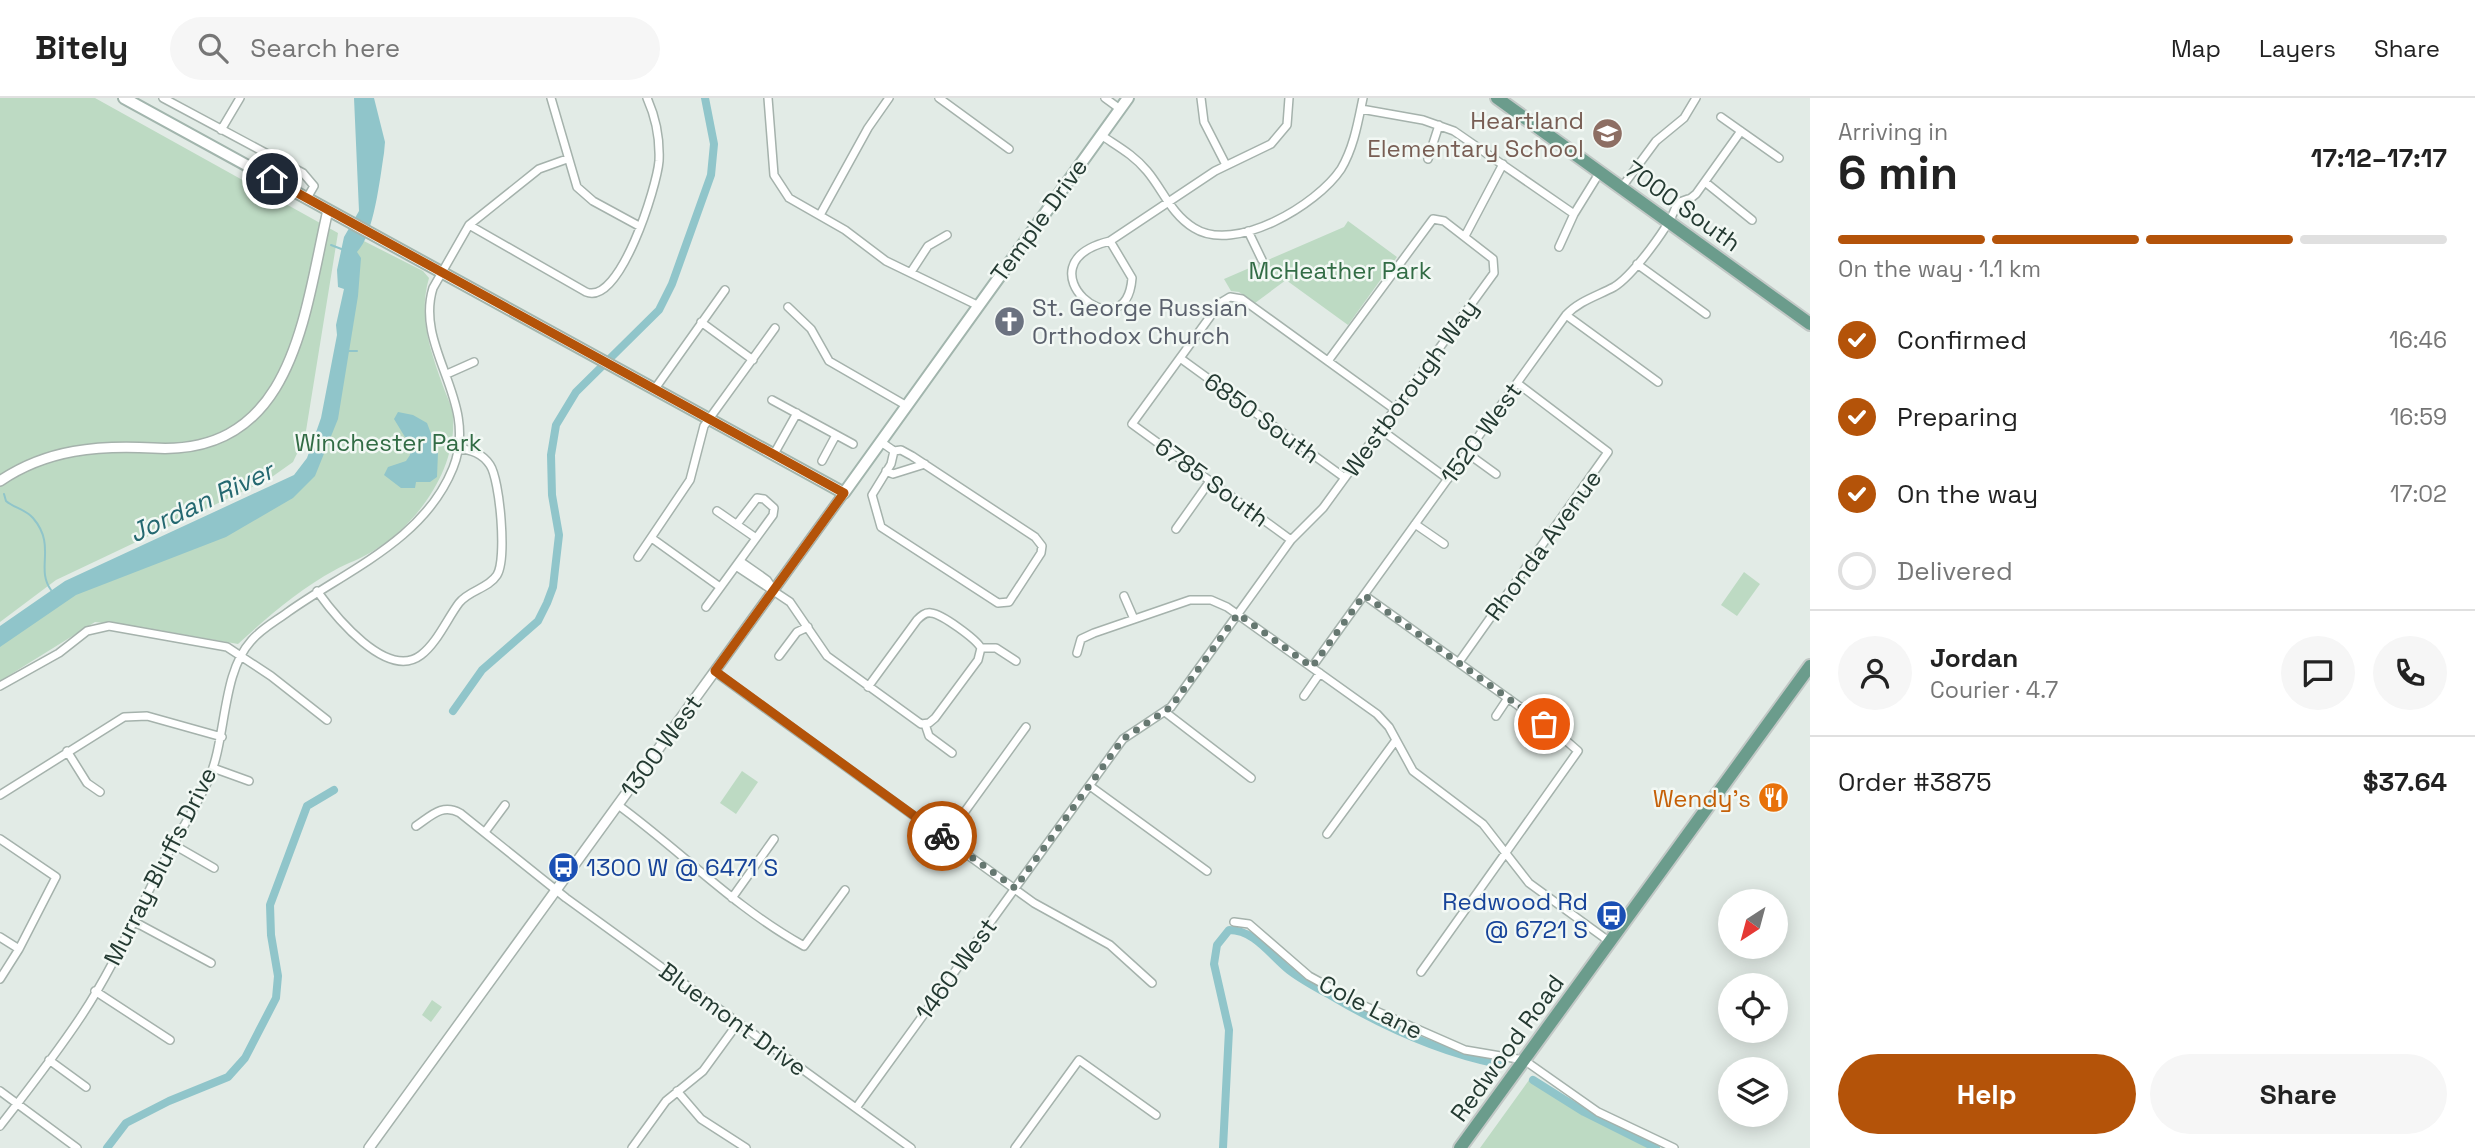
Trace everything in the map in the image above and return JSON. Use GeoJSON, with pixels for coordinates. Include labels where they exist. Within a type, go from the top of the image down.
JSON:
{"type":"FeatureCollection","features":[{"type":"Feature","properties":{"kind":"main road"},"geometry":{"type":"LineString","coordinates":[[124,98],[844,493]]}},
{"type":"Feature","properties":{"kind":"main road","name":"Temple Drive"},"geometry":{"type":"LineString","coordinates":[[952,343],[1128,98]]}},
{"type":"Feature","properties":{"kind":"main road","name":"7000 South"},"geometry":{"type":"LineString","coordinates":[[1497,98],[1810,324]]}},
{"type":"Feature","properties":{"kind":"main road","name":"1300 West"},"geometry":{"type":"LineString","coordinates":[[844,493],[952,343]]}},
{"type":"Feature","properties":{"kind":"main road","name":"Redwood Road"},"geometry":{"type":"LineString","coordinates":[[1460,1148],[1810,666]]}},
{"type":"Feature","properties":{"kind":"street"},"geometry":{"type":"LineString","coordinates":[[163,98],[303,173],[314,186],[307,198]]}},
{"type":"Feature","properties":{"kind":"street"},"geometry":{"type":"LineString","coordinates":[[221,130],[240,98]]}},
{"type":"Feature","properties":{"kind":"street"},"geometry":{"type":"LineString","coordinates":[[551,98],[568,159],[581,193],[639,226]]}},
{"type":"Feature","properties":{"kind":"street"},"geometry":{"type":"LineString","coordinates":[[469,225],[591,294],[604,290],[615,278],[653,191],[659,157],[658,132],[647,98]]}},
{"type":"Feature","properties":{"kind":"street"},"geometry":{"type":"LineString","coordinates":[[768,98],[774,175],[789,198],[845,230],[876,255],[979,306]]}},
{"type":"Feature","properties":{"kind":"street"},"geometry":{"type":"LineString","coordinates":[[820,215],[868,128],[889,98]]}},
{"type":"Feature","properties":{"kind":"street"},"geometry":{"type":"LineString","coordinates":[[939,98],[1009,149]]}},
{"type":"Feature","properties":{"kind":"street"},"geometry":{"type":"LineString","coordinates":[[1105,98],[1120,109]]}},
{"type":"Feature","properties":{"kind":"street"},"geometry":{"type":"LineString","coordinates":[[1201,98],[1204,122],[1226,165]]}},
{"type":"Feature","properties":{"kind":"street"},"geometry":{"type":"LineString","coordinates":[[1110,241],[1132,278],[1127,299],[1119,307],[1109,310],[1097,308],[1081,297],[1071,279],[1073,266],[1080,256],[1099,243],[1110,241],[1226,165],[1262,150],[1279,137],[1290,114],[1289,98]]}},
{"type":"Feature","properties":{"kind":"street"},"geometry":{"type":"LineString","coordinates":[[1101,135],[1140,163],[1185,222],[1206,234],[1226,237],[1248,231],[1300,207],[1327,187],[1346,160],[1363,98]]}},
{"type":"Feature","properties":{"kind":"street"},"geometry":{"type":"LineString","coordinates":[[1622,187],[1656,141],[1684,118],[1696,98]]}},
{"type":"Feature","properties":{"kind":"street"},"geometry":{"type":"LineString","coordinates":[[1361,109],[1439,125],[1467,139],[1574,214]]}},
{"type":"Feature","properties":{"kind":"street"},"geometry":{"type":"LineString","coordinates":[[1721,117],[1779,158]]}},
{"type":"Feature","properties":{"kind":"street"},"geometry":{"type":"LineString","coordinates":[[1428,159],[1439,125]]}},
{"type":"Feature","properties":{"kind":"street","name":"1520 West"},"geometry":{"type":"LineString","coordinates":[[1312,667],[1566,315],[1577,305],[1621,281],[1637,264],[1680,201],[1688,199],[1705,182],[1741,131]]}},
{"type":"Feature","properties":{"kind":"street","name":"Murray Bluffs Drive"},"geometry":{"type":"LineString","coordinates":[[0,1126],[95,991],[174,845],[213,768],[222,737],[233,673],[240,656],[255,636],[398,540],[444,484],[458,448],[460,416],[435,341],[431,293],[469,225],[539,169],[568,159]]}},
{"type":"Feature","properties":{"kind":"street"},"geometry":{"type":"LineString","coordinates":[[1465,236],[1503,164]]}},
{"type":"Feature","properties":{"kind":"street"},"geometry":{"type":"LineString","coordinates":[[283,185],[292,168]]}},
{"type":"Feature","properties":{"kind":"street"},"geometry":{"type":"LineString","coordinates":[[1559,247],[1574,214],[1600,172]]}},
{"type":"Feature","properties":{"kind":"street"},"geometry":{"type":"LineString","coordinates":[[1705,182],[1752,220]]}},
{"type":"Feature","properties":{"kind":"street"},"geometry":{"type":"LineString","coordinates":[[0,481],[40,460],[67,451],[119,446],[178,448],[210,441],[232,432],[257,414],[284,378],[296,347],[328,210]]}},
{"type":"Feature","properties":{"kind":"street","name":"Westborough Way"},"geometry":{"type":"LineString","coordinates":[[1291,540],[1317,515],[1494,273],[1495,262],[1490,254],[1438,218],[1429,222],[1328,361]]}},
{"type":"Feature","properties":{"kind":"street"},"geometry":{"type":"LineString","coordinates":[[1248,231],[1262,260]]}},
{"type":"Feature","properties":{"kind":"street"},"geometry":{"type":"LineString","coordinates":[[911,272],[928,246],[947,235]]}},
{"type":"Feature","properties":{"kind":"street"},"geometry":{"type":"LineString","coordinates":[[1637,264],[1706,314]]}},
{"type":"Feature","properties":{"kind":"street"},"geometry":{"type":"LineString","coordinates":[[654,390],[725,290]]}},
{"type":"Feature","properties":{"kind":"street"},"geometry":{"type":"LineString","coordinates":[[1180,358],[1225,299],[1242,299],[1394,409]]}},
{"type":"Feature","properties":{"kind":"street"},"geometry":{"type":"LineString","coordinates":[[788,307],[811,329],[829,361],[907,406]]}},
{"type":"Feature","properties":{"kind":"street"},"geometry":{"type":"LineString","coordinates":[[1566,315],[1658,382]]}},
{"type":"Feature","properties":{"kind":"street"},"geometry":{"type":"LineString","coordinates":[[701,322],[753,359]]}},
{"type":"Feature","properties":{"kind":"street"},"geometry":{"type":"LineString","coordinates":[[638,556],[653,539],[663,516],[690,480],[710,420],[775,328]]}},
{"type":"Feature","properties":{"kind":"street","name":"6785 South"},"geometry":{"type":"LineString","coordinates":[[1180,358],[1132,424],[1291,540]]}},
{"type":"Feature","properties":{"kind":"street","name":"6850 South"},"geometry":{"type":"LineString","coordinates":[[1180,358],[1345,478]]}},
{"type":"Feature","properties":{"kind":"street"},"geometry":{"type":"LineString","coordinates":[[447,374],[474,362]]}},
{"type":"Feature","properties":{"kind":"street","name":"Rhonda Avenue"},"geometry":{"type":"LineString","coordinates":[[1459,662],[1608,452],[1517,383]]}},
{"type":"Feature","properties":{"kind":"street"},"geometry":{"type":"LineString","coordinates":[[772,400],[853,444]]}},
{"type":"Feature","properties":{"kind":"street"},"geometry":{"type":"LineString","coordinates":[[774,454],[797,413]]}},
{"type":"Feature","properties":{"kind":"street"},"geometry":{"type":"LineString","coordinates":[[1380,429],[1448,479]]}},
{"type":"Feature","properties":{"kind":"street"},"geometry":{"type":"LineString","coordinates":[[822,461],[836,435]]}},
{"type":"Feature","properties":{"kind":"street"},"geometry":{"type":"LineString","coordinates":[[881,442],[894,451],[901,450],[925,464],[1035,537],[1042,546],[1041,553],[1009,602],[998,603],[881,527],[872,495],[894,451]]}},
{"type":"Feature","properties":{"kind":"street"},"geometry":{"type":"LineString","coordinates":[[317,592],[346,627],[385,657],[401,662],[424,652],[463,599],[492,581],[502,563],[495,473],[481,455],[458,448]]}},
{"type":"Feature","properties":{"kind":"street"},"geometry":{"type":"LineString","coordinates":[[1467,453],[1496,474]]}},
{"type":"Feature","properties":{"kind":"street"},"geometry":{"type":"LineString","coordinates":[[886,471],[893,474],[925,464]]}},
{"type":"Feature","properties":{"kind":"street"},"geometry":{"type":"LineString","coordinates":[[1176,529],[1210,481]]}},
{"type":"Feature","properties":{"kind":"street","name":"1300 West"},"geometry":{"type":"LineString","coordinates":[[369,1148],[844,493]]}},
{"type":"Feature","properties":{"kind":"street"},"geometry":{"type":"LineString","coordinates":[[706,607],[774,510],[768,501],[757,498],[737,524]]}},
{"type":"Feature","properties":{"kind":"street"},"geometry":{"type":"LineString","coordinates":[[717,510],[756,538]]}},
{"type":"Feature","properties":{"kind":"street"},"geometry":{"type":"LineString","coordinates":[[1415,524],[1444,544]]}},
{"type":"Feature","properties":{"kind":"street"},"geometry":{"type":"LineString","coordinates":[[653,539],[720,587]]}},
{"type":"Feature","properties":{"kind":"street","name":"1460 West"},"geometry":{"type":"LineString","coordinates":[[856,1108],[1128,734],[1165,712],[1291,540]]}},
{"type":"Feature","properties":{"kind":"street"},"geometry":{"type":"LineString","coordinates":[[738,563],[798,610],[827,656],[912,719],[925,724]]}},
{"type":"Feature","properties":{"kind":"street"},"geometry":{"type":"LineString","coordinates":[[1364,595],[1578,751],[1421,972]]}},
{"type":"Feature","properties":{"kind":"street"},"geometry":{"type":"LineString","coordinates":[[1124,596],[1134,619]]}},
{"type":"Feature","properties":{"kind":"street"},"geometry":{"type":"LineString","coordinates":[[1077,653],[1081,639],[1134,619],[1200,598],[1220,603],[1377,714],[1396,740],[1413,771],[1482,824],[1529,883],[1610,942]]}},
{"type":"Feature","properties":{"kind":"street"},"geometry":{"type":"LineString","coordinates":[[868,687],[917,620],[925,614],[934,613],[949,622],[975,640],[981,648]]}},
{"type":"Feature","properties":{"kind":"street"},"geometry":{"type":"LineString","coordinates":[[0,686],[59,653],[93,628],[109,626],[210,642],[240,656],[271,676],[327,720]]}},
{"type":"Feature","properties":{"kind":"street"},"geometry":{"type":"LineString","coordinates":[[779,656],[797,632],[808,627]]}},
{"type":"Feature","properties":{"kind":"street"},"geometry":{"type":"LineString","coordinates":[[981,648],[996,648],[1016,661]]}},
{"type":"Feature","properties":{"kind":"street"},"geometry":{"type":"LineString","coordinates":[[925,724],[935,718],[978,660],[981,648]]}},
{"type":"Feature","properties":{"kind":"street"},"geometry":{"type":"LineString","coordinates":[[715,671],[1049,912],[1103,940],[1152,984]]}},
{"type":"Feature","properties":{"kind":"street"},"geometry":{"type":"LineString","coordinates":[[1304,696],[1320,673]]}},
{"type":"Feature","properties":{"kind":"street"},"geometry":{"type":"LineString","coordinates":[[1496,716],[1508,698]]}},
{"type":"Feature","properties":{"kind":"street"},"geometry":{"type":"LineString","coordinates":[[1165,712],[1251,778]]}},
{"type":"Feature","properties":{"kind":"street"},"geometry":{"type":"LineString","coordinates":[[0,794],[113,722],[136,715],[222,737]]}},
{"type":"Feature","properties":{"kind":"street"},"geometry":{"type":"LineString","coordinates":[[925,724],[929,736],[952,753]]}},
{"type":"Feature","properties":{"kind":"street"},"geometry":{"type":"LineString","coordinates":[[945,839],[1027,727]]}},
{"type":"Feature","properties":{"kind":"street"},"geometry":{"type":"LineString","coordinates":[[1327,834],[1396,740]]}},
{"type":"Feature","properties":{"kind":"street"},"geometry":{"type":"LineString","coordinates":[[67,751],[87,783],[100,792]]}},
{"type":"Feature","properties":{"kind":"street"},"geometry":{"type":"LineString","coordinates":[[213,768],[249,781]]}},
{"type":"Feature","properties":{"kind":"street"},"geometry":{"type":"LineString","coordinates":[[1090,786],[1207,870]]}},
{"type":"Feature","properties":{"kind":"street"},"geometry":{"type":"LineString","coordinates":[[485,832],[505,804]]}},
{"type":"Feature","properties":{"kind":"street"},"geometry":{"type":"LineString","coordinates":[[618,805],[732,898],[804,946],[845,890]]}},
{"type":"Feature","properties":{"kind":"street","name":"Bluemont Drive"},"geometry":{"type":"LineString","coordinates":[[416,826],[447,807],[460,813],[557,889],[911,1148]]}},
{"type":"Feature","properties":{"kind":"street"},"geometry":{"type":"LineString","coordinates":[[0,839],[56,877],[19,949],[0,979]]}},
{"type":"Feature","properties":{"kind":"street"},"geometry":{"type":"LineString","coordinates":[[732,898],[774,839]]}},
{"type":"Feature","properties":{"kind":"street"},"geometry":{"type":"LineString","coordinates":[[174,845],[214,868]]}},
{"type":"Feature","properties":{"kind":"street"},"geometry":{"type":"LineString","coordinates":[[133,920],[211,963]]}},
{"type":"Feature","properties":{"kind":"street","name":"Cole Lane"},"geometry":{"type":"LineString","coordinates":[[1234,922],[1249,924],[1309,976],[1397,1021],[1465,1050],[1524,1060]]}},
{"type":"Feature","properties":{"kind":"street"},"geometry":{"type":"LineString","coordinates":[[0,937],[19,949]]}},
{"type":"Feature","properties":{"kind":"street"},"geometry":{"type":"LineString","coordinates":[[95,991],[170,1040]]}},
{"type":"Feature","properties":{"kind":"street"},"geometry":{"type":"LineString","coordinates":[[632,1148],[677,1091],[703,1071],[738,1023]]}},
{"type":"Feature","properties":{"kind":"street"},"geometry":{"type":"LineString","coordinates":[[49,1060],[86,1087]]}},
{"type":"Feature","properties":{"kind":"street"},"geometry":{"type":"LineString","coordinates":[[1015,1148],[1079,1060],[1156,1115]]}},
{"type":"Feature","properties":{"kind":"street"},"geometry":{"type":"LineString","coordinates":[[1524,1060],[1598,1112],[1674,1148]]}},
{"type":"Feature","properties":{"kind":"street"},"geometry":{"type":"LineString","coordinates":[[0,1091],[77,1148]]}},
{"type":"Feature","properties":{"kind":"street"},"geometry":{"type":"LineString","coordinates":[[677,1091],[701,1119],[746,1148]]}},
{"type":"Feature","properties":{"kind":"green space"},"geometry":{"type":"Polygon","coordinates":[[[0,98],[95,98],[338,233],[305,437],[293,462],[269,479],[56,580],[0,622],[0,98]]]}},
{"type":"Feature","properties":{"kind":"green space","name":"McHeather Park"},"geometry":{"type":"Polygon","coordinates":[[[1348,221],[1397,257],[1348,325],[1286,280],[1255,303],[1239,292],[1231,291],[1224,279],[1344,227],[1348,221]]]}},
{"type":"Feature","properties":{"kind":"green space","name":"Winchester Park"},"geometry":{"type":"Polygon","coordinates":[[[356,237],[423,271],[429,278],[425,306],[427,333],[452,412],[453,436],[441,475],[419,510],[390,540],[309,586],[238,644],[95,622],[0,681],[0,643],[64,597],[295,485],[326,433],[356,237]]]}},
{"type":"Feature","properties":{"kind":"green space"},"geometry":{"type":"Polygon","coordinates":[[[1744,572],[1760,584],[1737,616],[1721,605],[1744,572]]]}},
{"type":"Feature","properties":{"kind":"green space"},"geometry":{"type":"Polygon","coordinates":[[[742,771],[758,782],[736,814],[720,803],[742,771]]]}},
{"type":"Feature","properties":{"kind":"green space"},"geometry":{"type":"Polygon","coordinates":[[[432,1000],[442,1007],[431,1022],[422,1015],[432,1000]]]}},
{"type":"Feature","properties":{"kind":"green space"},"geometry":{"type":"Polygon","coordinates":[[[1529,1080],[1586,1116],[1651,1148],[1480,1148],[1529,1080]]]}},
{"type":"Feature","properties":{"kind":"water"},"geometry":{"type":"Polygon","coordinates":[[[354,98],[374,98],[385,142],[384,153],[372,220],[357,252],[361,258],[358,296],[338,419],[315,476],[293,498],[226,537],[76,595],[0,647],[0,626],[65,581],[294,475],[307,458],[321,418],[337,335],[336,325],[344,289],[338,287],[337,270],[344,237],[359,211],[354,98]]]}},
{"type":"Feature","properties":{"kind":"water"},"geometry":{"type":"Polygon","coordinates":[[[398,412],[413,415],[427,423],[438,452],[437,477],[430,482],[416,482],[415,488],[401,488],[384,475],[388,467],[406,461],[410,455],[408,442],[394,419],[398,412]]]}},
{"type":"Feature","properties":{"kind":"waterway"},"geometry":{"type":"LineString","coordinates":[[453,711],[482,670],[538,621],[547,603],[553,587],[559,535],[552,495],[551,455],[556,425],[576,392],[659,310],[672,284],[711,175],[714,144],[705,98]]}},
{"type":"Feature","properties":{"kind":"waterway"},"geometry":{"type":"LineString","coordinates":[[331,245],[344,250]]}},
{"type":"Feature","properties":{"kind":"waterway"},"geometry":{"type":"LineString","coordinates":[[348,351],[357,351]]}},
{"type":"Feature","properties":{"kind":"waterway"},"geometry":{"type":"LineString","coordinates":[[4,494],[6,501],[30,515],[40,528],[44,538],[45,573],[51,590]]}},
{"type":"Feature","properties":{"kind":"waterway"},"geometry":{"type":"LineString","coordinates":[[107,1148],[126,1123],[169,1101],[228,1077],[245,1058],[276,998],[278,976],[271,935],[270,905],[307,806],[334,790]]}},
{"type":"Feature","properties":{"kind":"waterway"},"geometry":{"type":"LineString","coordinates":[[1223,1148],[1229,1030],[1214,964],[1217,945],[1229,930],[1247,934],[1299,977],[1370,1017],[1411,1037],[1454,1053],[1498,1064]]}},
{"type":"Feature","properties":{"kind":"waterway"},"geometry":{"type":"LineString","coordinates":[[1533,1080],[1584,1112],[1656,1148]]}},
{"type":"Feature","properties":{"kind":"way so far"},"geometry":{"type":"LineString","coordinates":[[942,836],[1015,888],[1123,739],[1171,707],[1238,614],[1312,667],[1364,595],[1544,724]]}},
{"type":"Feature","properties":{"kind":"place","name":"Heartland Elementary School"},"geometry":{"type":"Point","coordinates":[1607,134]}},
{"type":"Feature","properties":{"kind":"place","name":"St. George Russian Orthodox Church"},"geometry":{"type":"Point","coordinates":[1009,321]}},
{"type":"Feature","properties":{"kind":"place","name":"Wendy's"},"geometry":{"type":"Point","coordinates":[1774,798]}},
{"type":"Feature","properties":{"kind":"place","name":"1300 W @ 6471 S"},"geometry":{"type":"Point","coordinates":[563,867]}},
{"type":"Feature","properties":{"kind":"place","name":"Redwood Rd @ 6721 S"},"geometry":{"type":"Point","coordinates":[1611,915]}},
{"type":"Feature","properties":{"kind":"route"},"geometry":{"type":"LineString","coordinates":[[272,179],[844,493],[715,671],[942,836]]}},
{"type":"Feature","properties":{"kind":"water label","name":"Jordan River"},"geometry":{"type":"Point","coordinates":[201,502]}}]}
